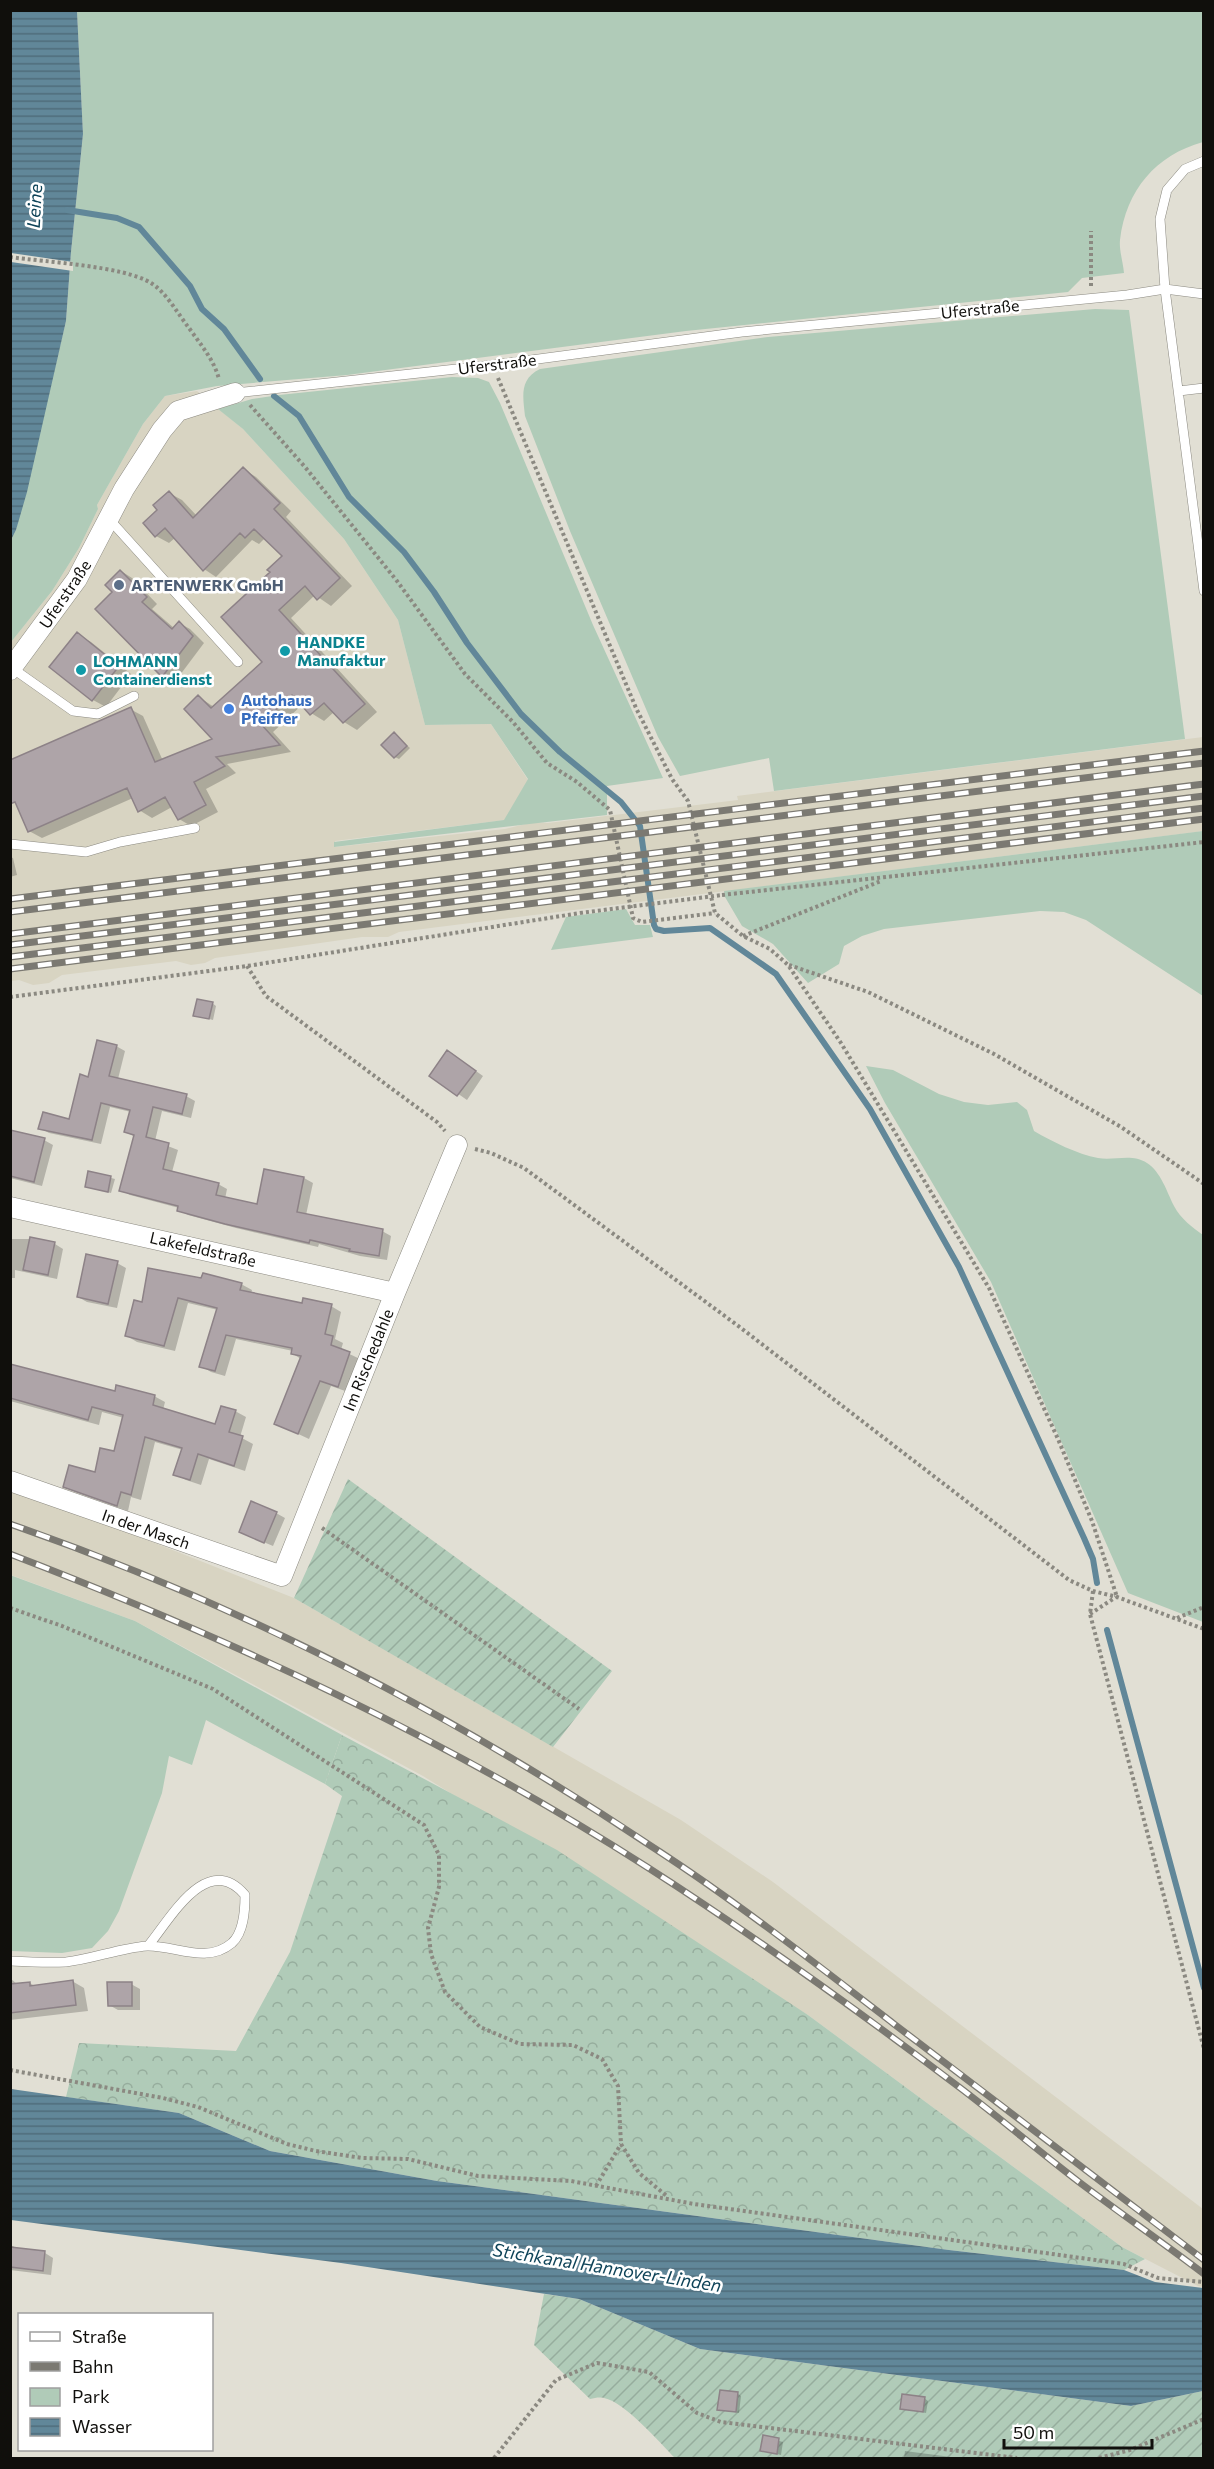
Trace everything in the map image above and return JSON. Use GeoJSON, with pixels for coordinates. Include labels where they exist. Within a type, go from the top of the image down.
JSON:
{"type":"FeatureCollection","features":[{"type":"Feature","properties":{"kind":"street","name":"Uferstraße"},"geometry":{"type":"LineString","coordinates":[[11,669],[78,579],[138,466],[178,411],[235,393]]}},
{"type":"Feature","properties":{"kind":"street","name":"Im Rischedahle"},"geometry":{"type":"LineString","coordinates":[[282,1576],[457,1145]]}},
{"type":"Feature","properties":{"kind":"street","name":"Lakefeldstraße"},"geometry":{"type":"LineString","coordinates":[[10,1207],[395,1293]]}},
{"type":"Feature","properties":{"kind":"street","name":"In der Masch"},"geometry":{"type":"LineString","coordinates":[[10,1481],[282,1576]]}},
{"type":"Feature","properties":{"kind":"lane"},"geometry":{"type":"LineString","coordinates":[[1203,161],[1185,169],[1167,190],[1160,219],[1165,289],[1203,591]]}},
{"type":"Feature","properties":{"kind":"lane","name":"Uferstraße"},"geometry":{"type":"LineString","coordinates":[[235,393],[492,365],[742,332],[1127,295],[1165,289],[1203,294]]}},
{"type":"Feature","properties":{"kind":"lane"},"geometry":{"type":"LineString","coordinates":[[1179,391],[1203,388]]}},
{"type":"Feature","properties":{"kind":"lane"},"geometry":{"type":"LineString","coordinates":[[109,519],[238,662]]}},
{"type":"Feature","properties":{"kind":"lane"},"geometry":{"type":"LineString","coordinates":[[11,669],[73,711],[98,714],[134,696]]}},
{"type":"Feature","properties":{"kind":"lane"},"geometry":{"type":"LineString","coordinates":[[10,844],[86,852],[120,842],[195,828]]}},
{"type":"Feature","properties":{"kind":"lane"},"geometry":{"type":"LineString","coordinates":[[10,1961],[65,1962],[148,1946],[196,1954],[223,1948],[237,1936],[243,1921],[245,1895],[239,1888],[225,1881],[212,1880],[197,1888],[185,1900],[148,1946]]}},
{"type":"Feature","properties":{"kind":"path"},"geometry":{"type":"LineString","coordinates":[[1090,298],[1091,231]]}},
{"type":"Feature","properties":{"kind":"path"},"geometry":{"type":"LineString","coordinates":[[10,257],[124,273],[152,283],[210,356],[217,368],[218,379],[257,412],[305,467],[397,581],[465,674],[512,720],[547,763],[578,782],[610,810],[633,918],[637,921],[650,921],[715,913]]}},
{"type":"Feature","properties":{"kind":"path"},"geometry":{"type":"LineString","coordinates":[[492,365],[636,708],[672,779],[688,801],[715,913],[743,936],[770,949],[788,965],[841,1043],[989,1288],[1058,1439],[1092,1521],[1117,1597]]}},
{"type":"Feature","properties":{"kind":"path"},"geometry":{"type":"LineString","coordinates":[[10,997],[247,966],[580,913],[722,895],[1203,842]]}},
{"type":"Feature","properties":{"kind":"path"},"geometry":{"type":"LineString","coordinates":[[743,936],[887,878]]}},
{"type":"Feature","properties":{"kind":"path"},"geometry":{"type":"LineString","coordinates":[[788,965],[868,992],[994,1054],[1121,1127],[1203,1184]]}},
{"type":"Feature","properties":{"kind":"path"},"geometry":{"type":"LineString","coordinates":[[247,966],[266,996],[437,1122],[457,1145],[491,1153],[524,1168],[736,1325],[1068,1580],[1093,1591],[1117,1597],[1203,1629]]}},
{"type":"Feature","properties":{"kind":"path"},"geometry":{"type":"LineString","coordinates":[[306,1517],[579,1709]]}},
{"type":"Feature","properties":{"kind":"path"},"geometry":{"type":"LineString","coordinates":[[1093,1591],[1090,1614],[1203,2049]]}},
{"type":"Feature","properties":{"kind":"path"},"geometry":{"type":"LineString","coordinates":[[1090,1614],[1117,1597]]}},
{"type":"Feature","properties":{"kind":"path"},"geometry":{"type":"LineString","coordinates":[[1176,1618],[1203,1607]]}},
{"type":"Feature","properties":{"kind":"path"},"geometry":{"type":"LineString","coordinates":[[10,1608],[62,1626],[213,1689],[424,1825],[439,1855],[439,1887],[428,1928],[431,1954],[445,1992],[480,2027],[520,2044],[573,2045],[602,2059],[618,2086],[621,2144],[639,2173],[670,2198]]}},
{"type":"Feature","properties":{"kind":"path"},"geometry":{"type":"LineString","coordinates":[[10,2070],[163,2097],[198,2107],[287,2144],[316,2151],[362,2158],[408,2159],[478,2176],[571,2181],[694,2204],[1124,2264],[1158,2277],[1203,2282]]}},
{"type":"Feature","properties":{"kind":"path"},"geometry":{"type":"LineString","coordinates":[[596,2186],[621,2144]]}},
{"type":"Feature","properties":{"kind":"path"},"geometry":{"type":"LineString","coordinates":[[494,2458],[556,2380],[597,2363],[649,2372],[697,2413],[721,2422],[1017,2458]]}},
{"type":"Feature","properties":{"kind":"path"},"geometry":{"type":"LineString","coordinates":[[1099,2458],[1130,2450],[1203,2419]]}},
{"type":"Feature","properties":{"kind":"shaded area"},"geometry":{"type":"Polygon","coordinates":[[[197,391],[243,429],[344,539],[398,620],[425,725],[491,724],[528,780],[505,820],[335,841],[335,847],[505,829],[534,822],[548,823],[738,800],[737,796],[1203,737],[1204,831],[399,932],[388,937],[362,937],[215,958],[205,963],[191,965],[176,961],[62,975],[49,983],[33,985],[19,980],[11,981],[11,642],[52,591],[79,548],[98,509],[97,505],[143,424],[165,396],[197,391]]]}},
{"type":"Feature","properties":{"kind":"shaded area"},"geometry":{"type":"Polygon","coordinates":[[[10,1491],[117,1528],[294,1598],[681,1820],[773,1882],[1203,2209],[1203,2287],[1122,2247],[808,2015],[423,1776],[135,1621],[11,1575],[10,1491]]]}},
{"type":"Feature","properties":{"kind":"green space"},"geometry":{"type":"Polygon","coordinates":[[[77,11],[1203,11],[1203,142],[1171,156],[1146,177],[1137,190],[1123,222],[1120,240],[1124,273],[1082,278],[1068,292],[686,331],[347,375],[217,386],[165,396],[143,424],[97,505],[98,509],[79,548],[52,591],[11,642],[11,540],[16,530],[66,321],[83,134],[77,11]]]}},
{"type":"Feature","properties":{"kind":"green space"},"geometry":{"type":"Polygon","coordinates":[[[1095,309],[1129,310],[1185,739],[774,791],[769,758],[680,776],[658,737],[570,531],[525,416],[525,383],[533,373],[540,369],[768,337],[1095,309]]]}},
{"type":"Feature","properties":{"kind":"green space"},"geometry":{"type":"Polygon","coordinates":[[[452,377],[478,378],[489,382],[500,403],[593,625],[663,778],[607,786],[607,815],[334,847],[334,842],[504,820],[528,779],[491,724],[425,725],[398,620],[344,539],[243,429],[218,409],[252,399],[279,395],[452,377]]]}},
{"type":"Feature","properties":{"kind":"green space"},"geometry":{"type":"Polygon","coordinates":[[[1203,831],[1203,996],[1086,920],[1064,912],[1040,911],[884,929],[862,936],[844,946],[839,964],[808,983],[773,944],[742,926],[725,897],[724,891],[1203,831]]]}},
{"type":"Feature","properties":{"kind":"green space"},"geometry":{"type":"Polygon","coordinates":[[[626,909],[635,925],[650,925],[653,937],[551,950],[566,917],[626,909]]]}},
{"type":"Feature","properties":{"kind":"green space"},"geometry":{"type":"Polygon","coordinates":[[[866,1066],[893,1070],[939,1094],[964,1102],[988,1105],[1017,1102],[1027,1110],[1034,1131],[1057,1143],[1098,1158],[1135,1158],[1147,1163],[1163,1183],[1180,1215],[1203,1235],[1203,1622],[1128,1593],[991,1282],[885,1103],[866,1066]]]}},
{"type":"Feature","properties":{"kind":"green space"},"geometry":{"type":"Polygon","coordinates":[[[348,1479],[612,1671],[553,1747],[294,1598],[348,1479]]]}},
{"type":"Feature","properties":{"kind":"green space"},"geometry":{"type":"Polygon","coordinates":[[[10,1575],[135,1621],[342,1735],[325,1784],[206,1720],[192,1765],[169,1756],[162,1793],[119,1911],[108,1931],[92,1948],[62,1953],[11,1951],[10,1575]]]}},
{"type":"Feature","properties":{"kind":"green space"},"geometry":{"type":"Polygon","coordinates":[[[342,1735],[557,1850],[808,2015],[1122,2247],[1145,2259],[1124,2270],[949,2250],[437,2181],[270,2151],[179,2113],[66,2097],[79,2043],[236,2051],[290,1952],[342,1796],[325,1784],[342,1735]]]}},
{"type":"Feature","properties":{"kind":"green space"},"geometry":{"type":"Polygon","coordinates":[[[544,2294],[579,2299],[700,2349],[1131,2406],[1203,2391],[1203,2458],[675,2458],[622,2407],[604,2398],[590,2399],[534,2345],[544,2294]]]}},
{"type":"Feature","properties":{"kind":"water","name":"Leine"},"geometry":{"type":"Polygon","coordinates":[[[11,11],[77,11],[83,134],[66,321],[27,492],[11,540],[11,11]]]}},
{"type":"Feature","properties":{"kind":"water","name":"Stichkanal Hannover-Linden"},"geometry":{"type":"Polygon","coordinates":[[[11,2089],[179,2113],[270,2151],[437,2181],[949,2250],[1124,2270],[1155,2282],[1203,2288],[1203,2391],[1131,2406],[700,2349],[579,2299],[341,2263],[11,2220],[11,2089]]]}},
{"type":"Feature","properties":{"kind":"pier"},"geometry":{"type":"Polygon","coordinates":[[[11,253],[73,262],[73,271],[11,262],[11,253]]]}},
{"type":"Feature","properties":{"kind":"building"},"geometry":{"type":"Polygon","coordinates":[[[243,467],[280,503],[274,509],[340,578],[317,600],[305,586],[279,610],[365,704],[343,723],[324,703],[310,715],[292,695],[261,724],[280,745],[216,757],[225,766],[194,782],[206,805],[178,820],[165,797],[138,812],[127,788],[28,832],[15,802],[10,804],[10,760],[131,707],[155,762],[212,739],[184,709],[198,695],[211,708],[262,662],[221,617],[270,572],[267,570],[282,556],[254,529],[245,538],[240,533],[203,571],[165,528],[155,537],[143,523],[157,510],[153,505],[169,491],[193,518],[243,467]]]}},
{"type":"Feature","properties":{"kind":"building"},"geometry":{"type":"Polygon","coordinates":[[[120,570],[147,597],[142,602],[172,629],[179,621],[193,636],[162,677],[95,609],[112,592],[105,585],[120,570]]]}},
{"type":"Feature","properties":{"kind":"building","name":"LOHMANN Containerdienst"},"geometry":{"type":"Polygon","coordinates":[[[77,632],[119,666],[92,701],[49,667],[77,632]]]}},
{"type":"Feature","properties":{"kind":"building"},"geometry":{"type":"Polygon","coordinates":[[[394,732],[407,746],[394,758],[381,745],[394,732]]]}},
{"type":"Feature","properties":{"kind":"building"},"geometry":{"type":"Polygon","coordinates":[[[197,999],[213,1002],[209,1019],[193,1016],[197,999]]]}},
{"type":"Feature","properties":{"kind":"building"},"geometry":{"type":"Polygon","coordinates":[[[97,1040],[117,1045],[109,1076],[187,1094],[182,1114],[153,1107],[146,1137],[169,1143],[163,1169],[219,1183],[216,1195],[257,1204],[264,1169],[304,1177],[297,1212],[383,1229],[379,1256],[225,1224],[177,1211],[178,1206],[119,1191],[134,1135],[124,1132],[130,1110],[101,1103],[92,1140],[38,1129],[43,1112],[69,1119],[80,1074],[88,1077],[97,1040]]]}},
{"type":"Feature","properties":{"kind":"building"},"geometry":{"type":"Polygon","coordinates":[[[447,1050],[476,1071],[457,1096],[429,1076],[447,1050]]]}},
{"type":"Feature","properties":{"kind":"building"},"geometry":{"type":"Polygon","coordinates":[[[10,1130],[45,1138],[34,1182],[10,1176],[10,1130]]]}},
{"type":"Feature","properties":{"kind":"building"},"geometry":{"type":"Polygon","coordinates":[[[88,1171],[111,1176],[108,1192],[85,1187],[88,1171]]]}},
{"type":"Feature","properties":{"kind":"building"},"geometry":{"type":"Polygon","coordinates":[[[30,1237],[55,1242],[48,1275],[23,1270],[30,1237]]]}},
{"type":"Feature","properties":{"kind":"building"},"geometry":{"type":"Polygon","coordinates":[[[86,1254],[118,1261],[108,1304],[77,1297],[86,1254]]]}},
{"type":"Feature","properties":{"kind":"building"},"geometry":{"type":"Polygon","coordinates":[[[148,1268],[201,1278],[203,1273],[242,1283],[240,1290],[302,1303],[303,1298],[332,1304],[325,1334],[333,1336],[331,1345],[350,1352],[338,1387],[320,1381],[298,1434],[274,1424],[301,1356],[291,1354],[292,1348],[226,1335],[215,1371],[199,1367],[217,1308],[178,1298],[164,1346],[125,1336],[134,1300],[142,1302],[148,1268]]]}},
{"type":"Feature","properties":{"kind":"building"},"geometry":{"type":"Polygon","coordinates":[[[10,1364],[115,1391],[116,1385],[155,1395],[153,1405],[215,1424],[221,1406],[236,1410],[229,1432],[243,1436],[234,1466],[198,1454],[190,1480],[173,1475],[182,1448],[145,1437],[131,1495],[121,1492],[117,1506],[63,1487],[69,1465],[95,1472],[100,1448],[114,1451],[123,1415],[92,1407],[88,1420],[10,1398],[10,1364]]]}},
{"type":"Feature","properties":{"kind":"building"},"geometry":{"type":"Polygon","coordinates":[[[251,1501],[277,1512],[264,1543],[239,1532],[251,1501]]]}},
{"type":"Feature","properties":{"kind":"building"},"geometry":{"type":"Polygon","coordinates":[[[73,1980],[76,2005],[10,2013],[10,1984],[30,1982],[30,1986],[73,1980]]]}},
{"type":"Feature","properties":{"kind":"building"},"geometry":{"type":"Polygon","coordinates":[[[107,1982],[132,1982],[132,2006],[108,2006],[107,1982]]]}},
{"type":"Feature","properties":{"kind":"building"},"geometry":{"type":"Polygon","coordinates":[[[10,2247],[45,2251],[43,2271],[10,2267],[10,2247]]]}},
{"type":"Feature","properties":{"kind":"building"},"geometry":{"type":"Polygon","coordinates":[[[720,2390],[738,2392],[736,2412],[717,2410],[720,2390]]]}},
{"type":"Feature","properties":{"kind":"building"},"geometry":{"type":"Polygon","coordinates":[[[902,2394],[925,2397],[923,2412],[900,2409],[902,2394]]]}},
{"type":"Feature","properties":{"kind":"building"},"geometry":{"type":"Polygon","coordinates":[[[763,2435],[779,2438],[777,2454],[760,2451],[763,2435]]]}},
{"type":"Feature","properties":{"kind":"waterway"},"geometry":{"type":"LineString","coordinates":[[67,210],[117,218],[139,227],[190,286],[202,309],[224,329],[260,379]]}},
{"type":"Feature","properties":{"kind":"waterway"},"geometry":{"type":"LineString","coordinates":[[274,396],[299,416],[349,497],[404,552],[434,592],[467,643],[521,714],[560,752],[621,802],[640,826],[656,929],[664,931],[710,928],[776,974],[870,1109],[959,1267],[1084,1538],[1093,1559],[1097,1583]]}},
{"type":"Feature","properties":{"kind":"waterway"},"geometry":{"type":"LineString","coordinates":[[1107,1630],[1204,1988]]}},
{"type":"Feature","properties":{"kind":"railway"},"geometry":{"type":"LineString","coordinates":[[10,899],[1204,751]]}},
{"type":"Feature","properties":{"kind":"railway"},"geometry":{"type":"LineString","coordinates":[[10,912],[1204,763]]}},
{"type":"Feature","properties":{"kind":"railway"},"geometry":{"type":"LineString","coordinates":[[10,934],[1204,784]]}},
{"type":"Feature","properties":{"kind":"railway"},"geometry":{"type":"LineString","coordinates":[[10,945],[1204,796]]}},
{"type":"Feature","properties":{"kind":"railway"},"geometry":{"type":"LineString","coordinates":[[10,957],[1204,808]]}},
{"type":"Feature","properties":{"kind":"railway"},"geometry":{"type":"LineString","coordinates":[[10,969],[1204,819]]}},
{"type":"Feature","properties":{"kind":"railway"},"geometry":{"type":"LineString","coordinates":[[10,1524],[95,1555],[261,1626],[423,1708],[579,1799],[776,1933],[1204,2260]]}},
{"type":"Feature","properties":{"kind":"railway"},"geometry":{"type":"LineString","coordinates":[[10,1554],[175,1621],[336,1694],[416,1734],[571,1820],[688,1893],[768,1948],[963,2090],[1079,2182],[1204,2274]]}},
{"type":"Feature","properties":{"kind":"place","name":"ARTENWERK GmbH"},"geometry":{"type":"Point","coordinates":[119,585]}},
{"type":"Feature","properties":{"kind":"place","name":"HANDKE Manufaktur"},"geometry":{"type":"Point","coordinates":[285,651]}},
{"type":"Feature","properties":{"kind":"place","name":"LOHMANN Containerdienst"},"geometry":{"type":"Point","coordinates":[81,670]}},
{"type":"Feature","properties":{"kind":"place","name":"Autohaus Pfeiffer"},"geometry":{"type":"Point","coordinates":[229,709]}}]}
